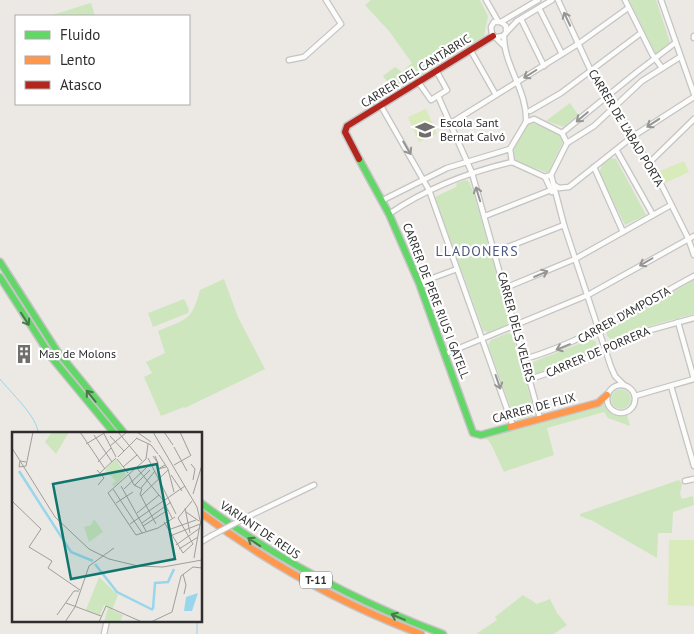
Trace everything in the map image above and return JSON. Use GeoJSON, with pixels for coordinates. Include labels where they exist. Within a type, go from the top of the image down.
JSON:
{"type":"FeatureCollection","features":[{"type":"Feature","properties":{"kind":"main road","name":"CARRER DEL CANTÀBRIC"},"geometry":{"type":"LineString","coordinates":[[349,125],[495,37]]}},
{"type":"Feature","properties":{"kind":"main road","name":"CARRER DE PERE RIUS I GATELL"},"geometry":{"type":"LineString","coordinates":[[349,125],[345,132],[390,214],[420,283],[471,429],[476,435]]}},
{"type":"Feature","properties":{"kind":"main road"},"geometry":{"type":"LineString","coordinates":[[0,262],[35,320],[68,368],[123,432]]}},
{"type":"Feature","properties":{"kind":"main road"},"geometry":{"type":"LineString","coordinates":[[0,277],[58,366],[113,432]]}},
{"type":"Feature","properties":{"kind":"main road","name":"CARRER DE FLIX"},"geometry":{"type":"LineString","coordinates":[[476,435],[598,403],[608,395]]}},
{"type":"Feature","properties":{"kind":"main road","name":"VARIANT DE REUS"},"geometry":{"type":"LineString","coordinates":[[202,504],[272,554],[321,582],[375,608],[443,634]]}},
{"type":"Feature","properties":{"kind":"main road","name":"VARIANT DE REUS"},"geometry":{"type":"LineString","coordinates":[[202,514],[269,560],[317,589],[356,608],[421,634]]}},
{"type":"Feature","properties":{"kind":"street"},"geometry":{"type":"LineString","coordinates":[[289,60],[304,57],[341,24],[326,0]]}},
{"type":"Feature","properties":{"kind":"street"},"geometry":{"type":"LineString","coordinates":[[486,0],[497,22],[506,26],[505,48],[525,107],[526,122],[510,149],[512,162]]}},
{"type":"Feature","properties":{"kind":"street"},"geometry":{"type":"LineString","coordinates":[[495,37],[505,34],[521,20],[552,0]]}},
{"type":"Feature","properties":{"kind":"street","name":"CARRER DE L'ABAD PORTA"},"geometry":{"type":"LineString","coordinates":[[558,0],[606,98],[649,163],[672,204],[694,255]]}},
{"type":"Feature","properties":{"kind":"street"},"geometry":{"type":"LineString","coordinates":[[625,0],[641,33],[662,68]]}},
{"type":"Feature","properties":{"kind":"street"},"geometry":{"type":"LineString","coordinates":[[485,216],[552,188],[564,189],[617,151],[632,137],[694,95],[660,0]]}},
{"type":"Feature","properties":{"kind":"street"},"geometry":{"type":"LineString","coordinates":[[505,48],[490,29],[497,22],[536,1]]}},
{"type":"Feature","properties":{"kind":"street"},"geometry":{"type":"LineString","coordinates":[[539,8],[562,54]]}},
{"type":"Feature","properties":{"kind":"street"},"geometry":{"type":"LineString","coordinates":[[451,123],[578,44],[628,8]]}},
{"type":"Feature","properties":{"kind":"street"},"geometry":{"type":"LineString","coordinates":[[521,20],[544,66]]}},
{"type":"Feature","properties":{"kind":"street"},"geometry":{"type":"LineString","coordinates":[[530,112],[560,93],[641,33]]}},
{"type":"Feature","properties":{"kind":"street"},"geometry":{"type":"LineString","coordinates":[[562,133],[675,43]]}},
{"type":"Feature","properties":{"kind":"street"},"geometry":{"type":"LineString","coordinates":[[471,51],[496,95]]}},
{"type":"Feature","properties":{"kind":"street"},"geometry":{"type":"LineString","coordinates":[[552,188],[551,176],[567,143],[594,126],[642,82],[680,57]]}},
{"type":"Feature","properties":{"kind":"street"},"geometry":{"type":"LineString","coordinates":[[419,83],[428,99],[431,100],[438,96],[447,90],[437,72]]}},
{"type":"Feature","properties":{"kind":"street","name":"CARRER DELS VELERS"},"geometry":{"type":"LineString","coordinates":[[438,96],[472,173],[506,288],[540,418]]}},
{"type":"Feature","properties":{"kind":"street"},"geometry":{"type":"LineString","coordinates":[[381,106],[429,191],[513,426]]}},
{"type":"Feature","properties":{"kind":"street"},"geometry":{"type":"LineString","coordinates":[[525,107],[534,119],[562,133],[567,143]]}},
{"type":"Feature","properties":{"kind":"street"},"geometry":{"type":"LineString","coordinates":[[649,163],[694,118]]}},
{"type":"Feature","properties":{"kind":"street"},"geometry":{"type":"LineString","coordinates":[[526,122],[534,119]]}},
{"type":"Feature","properties":{"kind":"street"},"geometry":{"type":"LineString","coordinates":[[383,200],[423,178],[467,160],[510,149]]}},
{"type":"Feature","properties":{"kind":"street"},"geometry":{"type":"LineString","coordinates":[[617,151],[653,215]]}},
{"type":"Feature","properties":{"kind":"street"},"geometry":{"type":"LineString","coordinates":[[390,214],[429,191],[472,173],[512,162],[545,177],[552,188],[600,330],[611,367],[614,387]]}},
{"type":"Feature","properties":{"kind":"street"},"geometry":{"type":"LineString","coordinates":[[594,167],[623,232]]}},
{"type":"Feature","properties":{"kind":"street"},"geometry":{"type":"LineString","coordinates":[[545,177],[551,176]]}},
{"type":"Feature","properties":{"kind":"street"},"geometry":{"type":"LineString","coordinates":[[506,288],[576,259],[672,204]]}},
{"type":"Feature","properties":{"kind":"street"},"geometry":{"type":"LineString","coordinates":[[496,252],[564,225]]}},
{"type":"Feature","properties":{"kind":"street"},"geometry":{"type":"LineString","coordinates":[[446,354],[588,295],[694,236]]}},
{"type":"Feature","properties":{"kind":"street"},"geometry":{"type":"LineString","coordinates":[[420,283],[457,269]]}},
{"type":"Feature","properties":{"kind":"street","name":"CARRER D'AMPOSTA"},"geometry":{"type":"LineString","coordinates":[[525,360],[566,346],[600,330],[694,276]]}},
{"type":"Feature","properties":{"kind":"street","name":"CARRER DE PORRERA"},"geometry":{"type":"LineString","coordinates":[[530,379],[570,366],[636,334],[694,318]]}},
{"type":"Feature","properties":{"kind":"street"},"geometry":{"type":"LineString","coordinates":[[635,396],[694,379],[678,322]]}},
{"type":"Feature","properties":{"kind":"street"},"geometry":{"type":"LineString","coordinates":[[611,367],[615,376],[630,388],[635,396],[634,406],[625,413],[614,411],[608,404],[608,395],[614,387],[624,385]]}},
{"type":"Feature","properties":{"kind":"street"},"geometry":{"type":"LineString","coordinates":[[671,386],[694,466]]}},
{"type":"Feature","properties":{"kind":"street","name":"CARRER DE FLIX"},"geometry":{"type":"LineString","coordinates":[[598,403],[608,404]]}},
{"type":"Feature","properties":{"kind":"street"},"geometry":{"type":"LineString","coordinates":[[686,441],[694,439]]}},
{"type":"Feature","properties":{"kind":"street"},"geometry":{"type":"LineString","coordinates":[[685,481],[694,479]]}},
{"type":"Feature","properties":{"kind":"street"},"geometry":{"type":"LineString","coordinates":[[202,541],[245,518],[314,485]]}},
{"type":"Feature","properties":{"kind":"green space"},"geometry":{"type":"Polygon","coordinates":[[[371,0],[480,0],[488,16],[484,36],[394,91],[383,76],[395,67],[402,72],[412,63],[389,31],[365,5],[371,0]]]}},
{"type":"Feature","properties":{"kind":"green space"},"geometry":{"type":"Polygon","coordinates":[[[629,0],[656,0],[670,42],[669,45],[656,54],[629,0]]]}},
{"type":"Feature","properties":{"kind":"green space"},"geometry":{"type":"Polygon","coordinates":[[[91,3],[95,15],[52,15],[91,3]]]}},
{"type":"Feature","properties":{"kind":"green space"},"geometry":{"type":"Polygon","coordinates":[[[570,103],[579,116],[564,127],[546,121],[570,103]]]}},
{"type":"Feature","properties":{"kind":"green space"},"geometry":{"type":"Polygon","coordinates":[[[426,109],[437,134],[419,142],[408,117],[426,109]]]}},
{"type":"Feature","properties":{"kind":"green space"},"geometry":{"type":"Polygon","coordinates":[[[531,123],[554,132],[563,142],[548,173],[518,162],[513,157],[518,138],[531,123]]]}},
{"type":"Feature","properties":{"kind":"green space"},"geometry":{"type":"Polygon","coordinates":[[[611,158],[616,159],[646,215],[625,225],[599,173],[602,165],[611,158]]]}},
{"type":"Feature","properties":{"kind":"green space"},"geometry":{"type":"Polygon","coordinates":[[[684,161],[689,172],[665,183],[660,171],[684,161]]]}},
{"type":"Feature","properties":{"kind":"green space"},"geometry":{"type":"Polygon","coordinates":[[[466,180],[469,182],[474,194],[509,319],[507,325],[488,333],[483,330],[435,197],[456,187],[457,183],[466,180]]]}},
{"type":"Feature","properties":{"kind":"green space"},"geometry":{"type":"Polygon","coordinates":[[[224,279],[238,317],[265,369],[185,408],[161,416],[144,377],[152,373],[146,362],[165,353],[158,331],[186,318],[194,308],[200,290],[224,279]]]}},
{"type":"Feature","properties":{"kind":"green space"},"geometry":{"type":"Polygon","coordinates":[[[694,280],[694,314],[653,325],[612,341],[606,334],[608,329],[694,280]]]}},
{"type":"Feature","properties":{"kind":"green space"},"geometry":{"type":"Polygon","coordinates":[[[184,299],[189,310],[188,313],[153,327],[148,313],[184,299]]]}},
{"type":"Feature","properties":{"kind":"green space"},"geometry":{"type":"Polygon","coordinates":[[[508,333],[513,335],[534,411],[532,416],[519,419],[514,417],[488,345],[491,340],[508,333]]]}},
{"type":"Feature","properties":{"kind":"green space"},"geometry":{"type":"Polygon","coordinates":[[[591,339],[596,342],[597,348],[595,351],[538,373],[534,373],[531,370],[533,362],[591,339]]]}},
{"type":"Feature","properties":{"kind":"green space"},"geometry":{"type":"Polygon","coordinates":[[[617,389],[625,389],[631,395],[631,403],[625,409],[617,409],[611,403],[611,395],[617,389]]]}},
{"type":"Feature","properties":{"kind":"green space"},"geometry":{"type":"Polygon","coordinates":[[[603,404],[615,414],[627,415],[630,426],[608,418],[604,412],[547,428],[554,455],[504,472],[492,446],[488,440],[481,437],[603,404]]]}},
{"type":"Feature","properties":{"kind":"green space"},"geometry":{"type":"Polygon","coordinates":[[[679,480],[682,484],[680,494],[682,499],[693,496],[694,505],[673,512],[672,533],[658,533],[657,558],[593,521],[580,516],[580,514],[679,480]]]}},
{"type":"Feature","properties":{"kind":"green space"},"geometry":{"type":"Polygon","coordinates":[[[669,540],[694,540],[694,606],[668,605],[669,540]]]}},
{"type":"Feature","properties":{"kind":"green space"},"geometry":{"type":"Polygon","coordinates":[[[523,595],[537,604],[550,599],[557,613],[567,625],[554,634],[476,634],[497,620],[495,617],[523,595]]]}},
{"type":"Feature","properties":{"kind":"waterway"},"geometry":{"type":"LineString","coordinates":[[0,379],[29,412],[38,432]]}},
{"type":"Feature","properties":{"kind":"waterway"},"geometry":{"type":"LineString","coordinates":[[197,622],[197,634]]}},
{"type":"Feature","properties":{"kind":"traffic: fast"},"geometry":{"type":"LineString","coordinates":[[359,159],[389,214],[419,283],[473,433],[481,435],[510,427]]}},
{"type":"Feature","properties":{"kind":"traffic: fast"},"geometry":{"type":"LineString","coordinates":[[0,262],[57,351],[123,432]]}},
{"type":"Feature","properties":{"kind":"traffic: fast"},"geometry":{"type":"LineString","coordinates":[[0,277],[52,358],[113,432]]}},
{"type":"Feature","properties":{"kind":"traffic: fast"},"geometry":{"type":"LineString","coordinates":[[202,504],[258,542],[317,577],[348,593],[443,634]]}},
{"type":"Feature","properties":{"kind":"traffic: slow"},"geometry":{"type":"LineString","coordinates":[[510,427],[598,403],[607,395]]}},
{"type":"Feature","properties":{"kind":"traffic: slow"},"geometry":{"type":"LineString","coordinates":[[202,514],[279,566],[306,581],[362,610],[421,634]]}},
{"type":"Feature","properties":{"kind":"traffic: jam"},"geometry":{"type":"LineString","coordinates":[[359,159],[345,132],[347,126],[493,36]]}},
{"type":"Feature","properties":{"kind":"place","name":"Escola Sant Bernat Calvó"},"geometry":{"type":"Point","coordinates":[425,130]}},
{"type":"Feature","properties":{"kind":"place","name":"Mas de Molons"},"geometry":{"type":"Point","coordinates":[24,354]}},
{"type":"Feature","properties":{"kind":"district","name":"LLADONERS"},"geometry":{"type":"Point","coordinates":[477,251]}}]}
